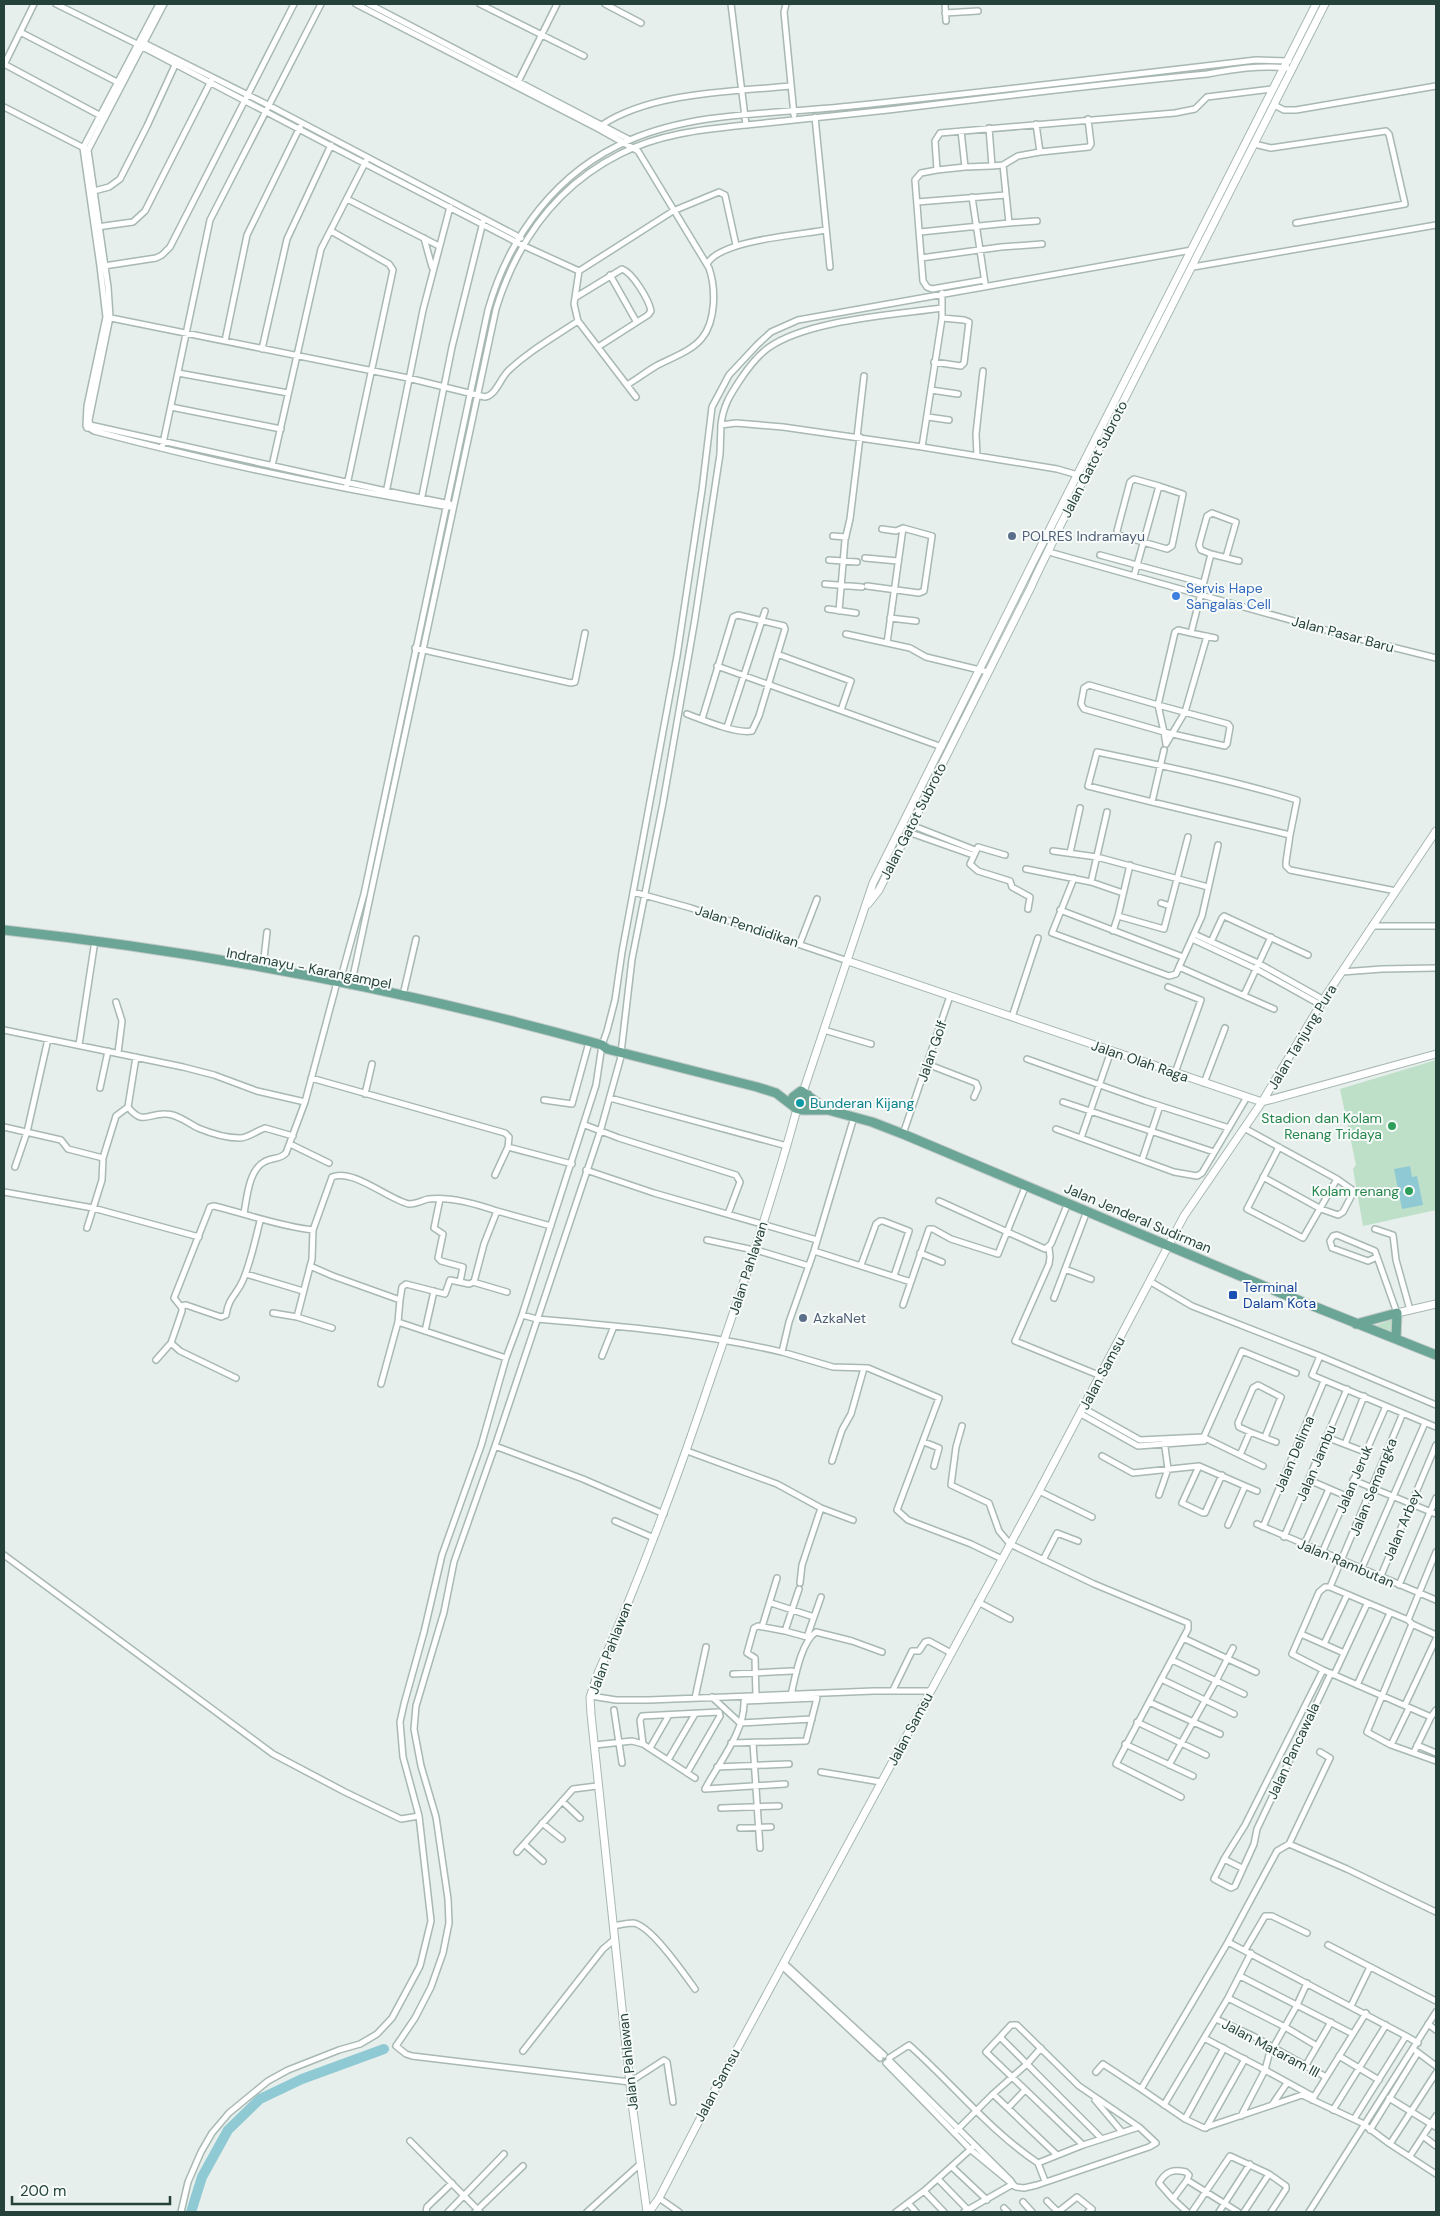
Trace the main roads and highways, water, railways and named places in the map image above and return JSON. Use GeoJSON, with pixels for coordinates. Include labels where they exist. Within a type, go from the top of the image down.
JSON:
{"type":"FeatureCollection","features":[{"type":"Feature","properties":{"kind":"main road"},"geometry":{"type":"LineString","coordinates":[[4,930],[93,945],[211,958],[344,984]]}},
{"type":"Feature","properties":{"kind":"main road","name":"Indramayu - Karangampel"},"geometry":{"type":"LineString","coordinates":[[4,936],[93,945],[403,995],[522,1023],[603,1048],[776,1093]]}},
{"type":"Feature","properties":{"kind":"main road","name":"Indramayu - Karangampel"},"geometry":{"type":"LineString","coordinates":[[344,984],[588,1046],[603,1048]]}},
{"type":"Feature","properties":{"kind":"main road"},"geometry":{"type":"LineString","coordinates":[[776,1093],[803,1093],[828,1110]]}},
{"type":"Feature","properties":{"kind":"main road"},"geometry":{"type":"LineString","coordinates":[[776,1093],[797,1108],[828,1110]]}},
{"type":"Feature","properties":{"kind":"main road"},"geometry":{"type":"LineString","coordinates":[[797,1108],[810,1104],[803,1093]]}},
{"type":"Feature","properties":{"kind":"main road"},"geometry":{"type":"LineString","coordinates":[[797,1108],[793,1097],[803,1093]]}},
{"type":"Feature","properties":{"kind":"main road","name":"Jalan Jenderal Sudirman"},"geometry":{"type":"LineString","coordinates":[[828,1110],[903,1134],[1356,1324],[1436,1355]]}},
{"type":"Feature","properties":{"kind":"main road"},"geometry":{"type":"LineString","coordinates":[[1356,1324],[1397,1314],[1396,1339]]}},
{"type":"Feature","properties":{"kind":"water","name":"Kolam renang"},"geometry":{"type":"Polygon","coordinates":[[[1410,1166],[1412,1177],[1417,1176],[1423,1205],[1402,1209],[1394,1169],[1410,1166]]]}},
{"type":"Feature","properties":{"kind":"waterway"},"geometry":{"type":"LineString","coordinates":[[191,2212],[202,2177],[228,2130],[260,2099],[302,2079],[384,2049]]}},
{"type":"Feature","properties":{"kind":"place","name":"POLRES Indramayu"},"geometry":{"type":"Point","coordinates":[1012,536]}},
{"type":"Feature","properties":{"kind":"place","name":"Servis Hape Sangalas Cell"},"geometry":{"type":"Point","coordinates":[1176,596]}},
{"type":"Feature","properties":{"kind":"place","name":"Bunderan Kijang"},"geometry":{"type":"Point","coordinates":[800,1103]}},
{"type":"Feature","properties":{"kind":"place","name":"Stadion dan Kolam Renang Tridaya"},"geometry":{"type":"Point","coordinates":[1392,1126]}},
{"type":"Feature","properties":{"kind":"place","name":"Kolam renang"},"geometry":{"type":"Point","coordinates":[1409,1191]}},
{"type":"Feature","properties":{"kind":"place","name":"Terminal Dalam Kota"},"geometry":{"type":"Point","coordinates":[1233,1295]}},
{"type":"Feature","properties":{"kind":"place","name":"AzkaNet"},"geometry":{"type":"Point","coordinates":[803,1318]}}]}
